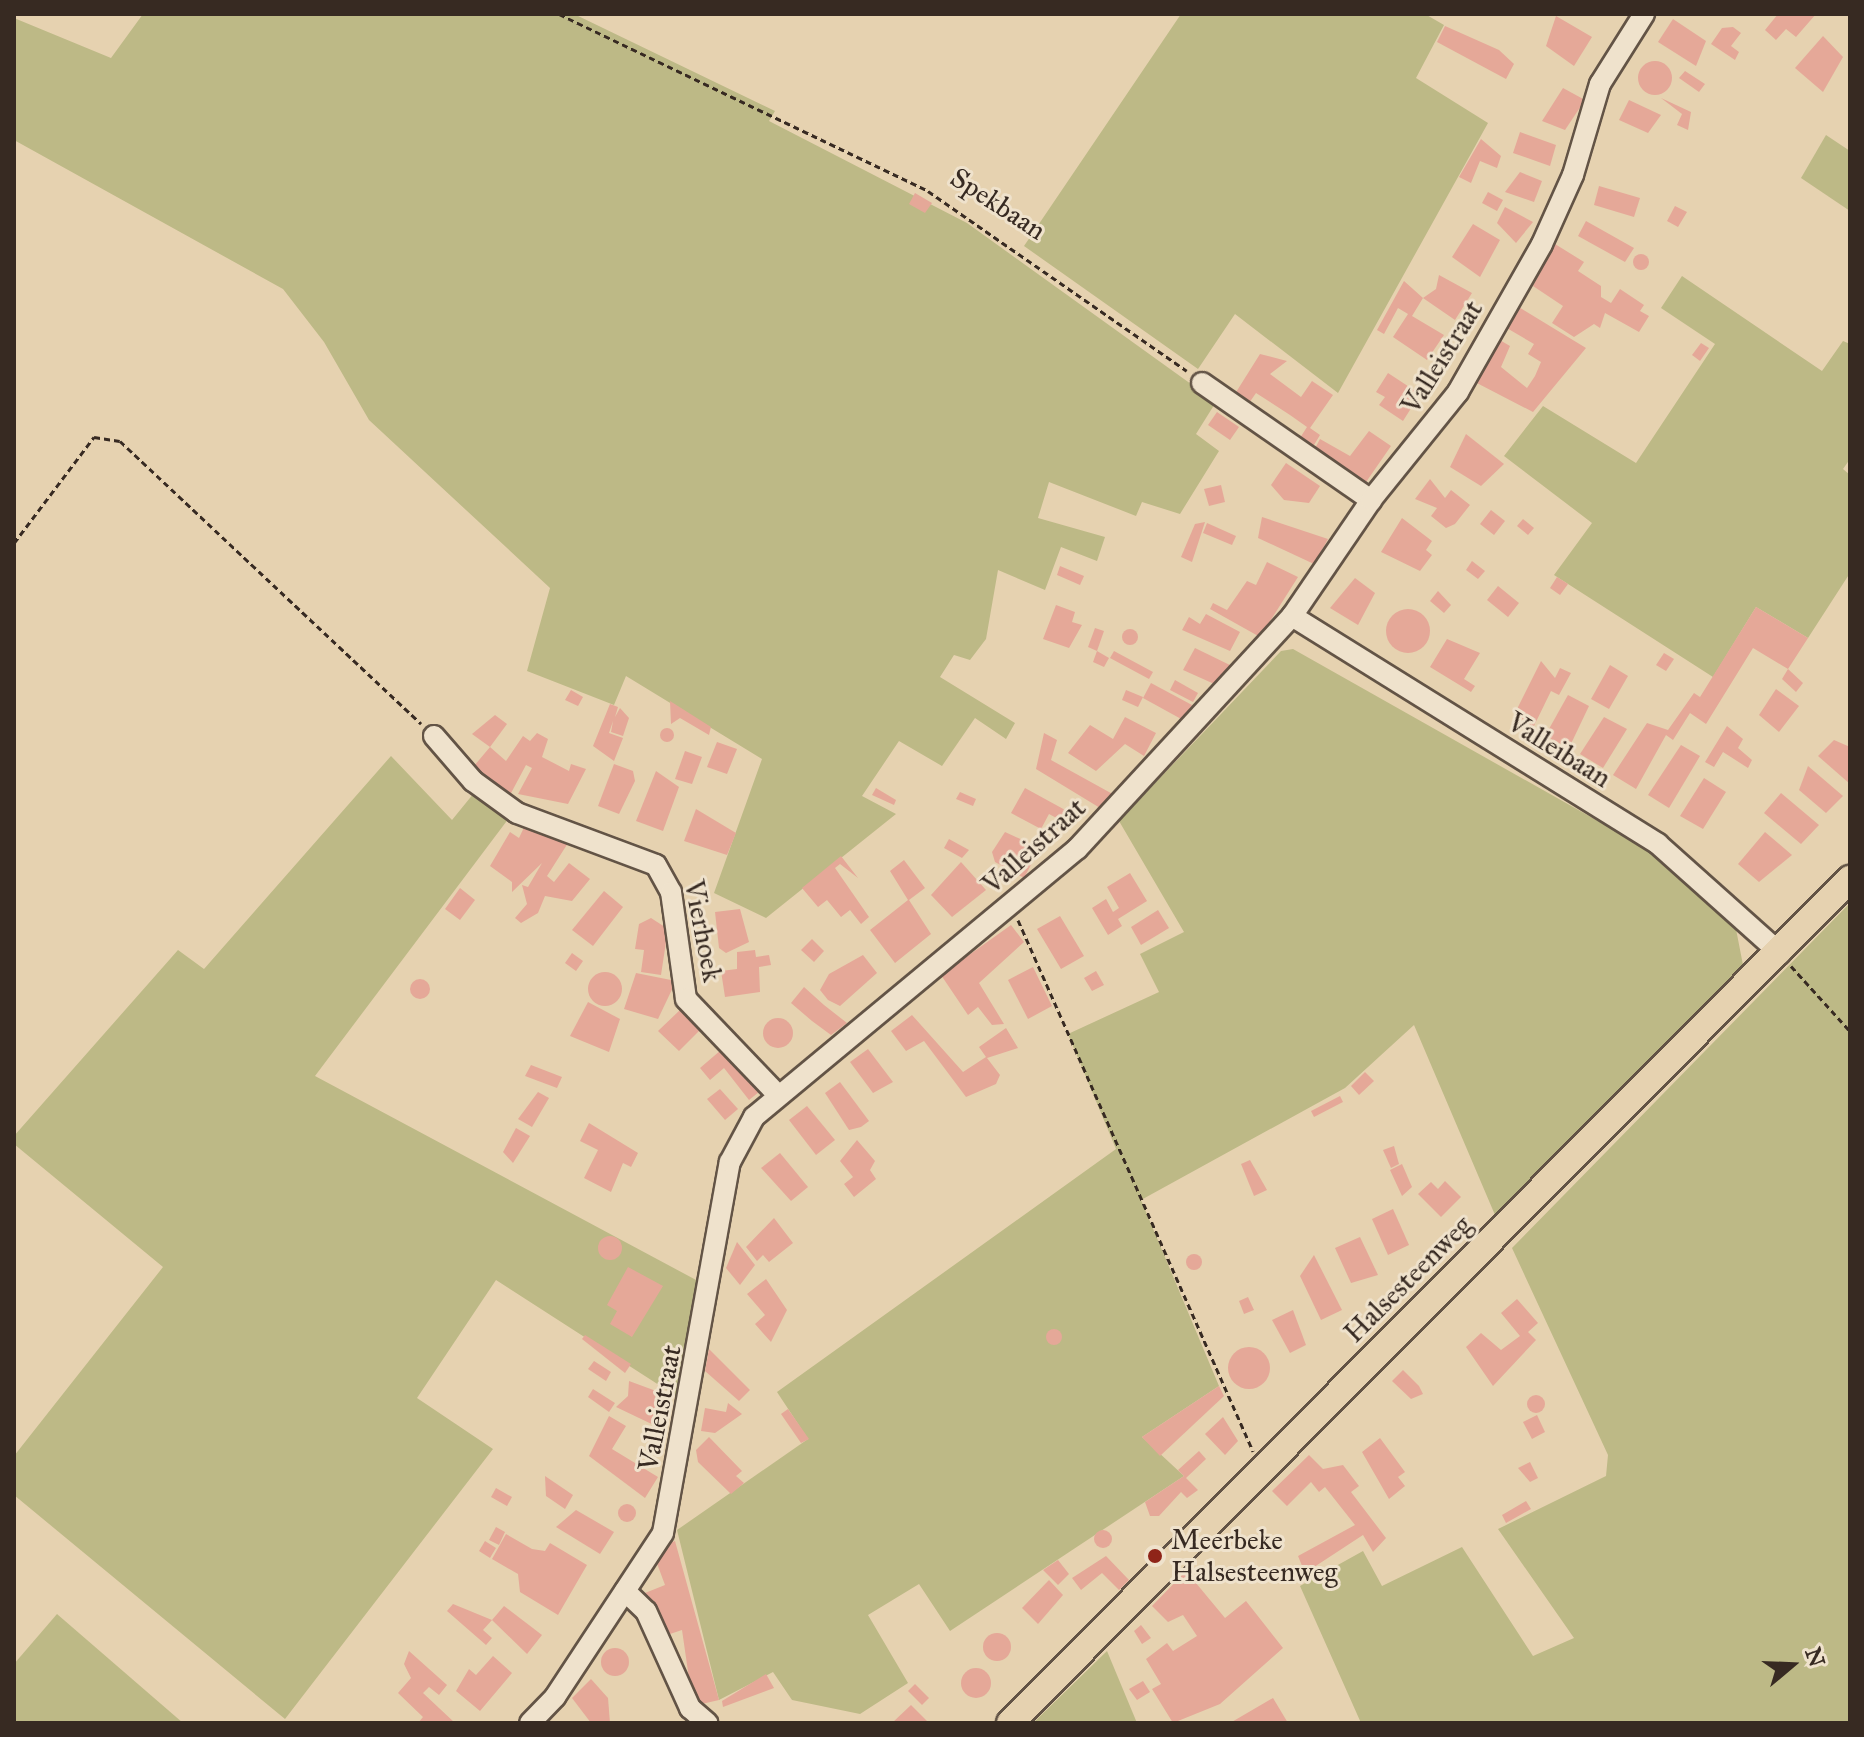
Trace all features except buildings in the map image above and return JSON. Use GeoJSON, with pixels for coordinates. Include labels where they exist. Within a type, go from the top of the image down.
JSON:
{"type":"FeatureCollection","features":[{"type":"Feature","properties":{"kind":"main road","name":"Halsesteenweg"},"geometry":{"type":"LineString","coordinates":[[1010,1723],[1780,953],[1850,879]]}},
{"type":"Feature","properties":{"kind":"street","name":"Valleistraat"},"geometry":{"type":"LineString","coordinates":[[530,1723],[663,1533],[730,1162],[776,1093],[1011,906],[1140,788],[1292,616],[1371,500],[1458,392],[1542,244],[1573,175],[1600,84],[1644,14]]}},
{"type":"Feature","properties":{"kind":"street"},"geometry":{"type":"LineString","coordinates":[[1202,383],[1371,500]]}},
{"type":"Feature","properties":{"kind":"street","name":"Valleibaan"},"geometry":{"type":"LineString","coordinates":[[1292,616],[1658,844],[1780,953]]}},
{"type":"Feature","properties":{"kind":"street","name":"Vierhoek"},"geometry":{"type":"LineString","coordinates":[[434,736],[473,781],[517,813],[656,865],[671,892],[686,999],[776,1093]]}},
{"type":"Feature","properties":{"kind":"street"},"geometry":{"type":"LineString","coordinates":[[625,1591],[646,1611],[690,1708],[707,1723]]}},
{"type":"Feature","properties":{"kind":"path","name":"Spekbaan"},"geometry":{"type":"LineString","coordinates":[[559,14],[928,191],[1202,383]]}},
{"type":"Feature","properties":{"kind":"path"},"geometry":{"type":"LineString","coordinates":[[14,543],[94,437],[120,441],[434,736]]}},
{"type":"Feature","properties":{"kind":"path"},"geometry":{"type":"LineString","coordinates":[[1011,906],[1263,1470]]}},
{"type":"Feature","properties":{"kind":"path"},"geometry":{"type":"LineString","coordinates":[[1780,953],[1850,1031]]}},
{"type":"Feature","properties":{"kind":"shaded area"},"geometry":{"type":"Polygon","coordinates":[[[143,14],[574,14],[775,111],[769,121],[967,223],[1216,402],[1196,434],[1219,451],[1180,514],[1142,502],[1136,516],[1049,482],[1038,518],[1105,537],[1097,561],[1061,547],[1045,590],[998,570],[986,639],[970,660],[954,655],[940,677],[1015,723],[1006,739],[975,718],[942,766],[899,741],[862,796],[896,814],[766,918],[714,893],[762,759],[626,676],[614,705],[527,671],[550,588],[369,420],[324,342],[283,289],[14,140],[14,18],[111,58],[143,14]]]}},
{"type":"Feature","properties":{"kind":"shaded area"},"geometry":{"type":"Polygon","coordinates":[[[1181,14],[1425,14],[1444,25],[1416,78],[1488,123],[1338,393],[1235,314],[1198,369],[1024,246],[1181,14]]]}},
{"type":"Feature","properties":{"kind":"shaded area"},"geometry":{"type":"Polygon","coordinates":[[[1826,135],[1850,151],[1850,211],[1801,178],[1826,135]]]}},
{"type":"Feature","properties":{"kind":"shaded area"},"geometry":{"type":"Polygon","coordinates":[[[1682,276],[1822,371],[1843,341],[1850,344],[1850,459],[1843,469],[1850,475],[1850,573],[1808,638],[1756,607],[1713,677],[1554,575],[1592,523],[1504,456],[1543,406],[1636,463],[1715,344],[1661,308],[1682,276]]]}},
{"type":"Feature","properties":{"kind":"shaded area"},"geometry":{"type":"Polygon","coordinates":[[[1293,649],[1658,855],[1735,924],[1743,965],[1495,1215],[1414,1025],[1345,1088],[1141,1200],[1219,1386],[1142,1437],[1184,1476],[950,1631],[919,1584],[868,1615],[908,1683],[860,1714],[792,1700],[773,1672],[719,1700],[677,1530],[808,1439],[777,1392],[1116,1149],[1068,1034],[1159,992],[1140,954],[1184,932],[1119,821],[1281,651],[1293,649]]]}},
{"type":"Feature","properties":{"kind":"shaded area"},"geometry":{"type":"Polygon","coordinates":[[[391,756],[452,820],[474,793],[509,818],[315,1076],[698,1281],[676,1396],[496,1280],[417,1398],[493,1449],[285,1719],[14,1495],[14,1456],[163,1267],[14,1144],[14,1136],[178,950],[204,969],[391,756]]]}},
{"type":"Feature","properties":{"kind":"shaded area"},"geometry":{"type":"Polygon","coordinates":[[[1850,903],[1850,1723],[1361,1723],[1300,1586],[1363,1551],[1382,1586],[1462,1547],[1533,1656],[1574,1638],[1498,1529],[1606,1476],[1608,1455],[1512,1248],[1850,903]]]}},
{"type":"Feature","properties":{"kind":"shaded area"},"geometry":{"type":"Polygon","coordinates":[[[57,1614],[183,1723],[14,1723],[14,1664],[57,1614]]]}},
{"type":"Feature","properties":{"kind":"shaded area"},"geometry":{"type":"Polygon","coordinates":[[[1107,1651],[1137,1723],[1033,1723],[1107,1651]]]}},
{"type":"Feature","properties":{"kind":"place","name":"Meerbeke Halsesteenweg"},"geometry":{"type":"Point","coordinates":[1155,1556]}}]}
